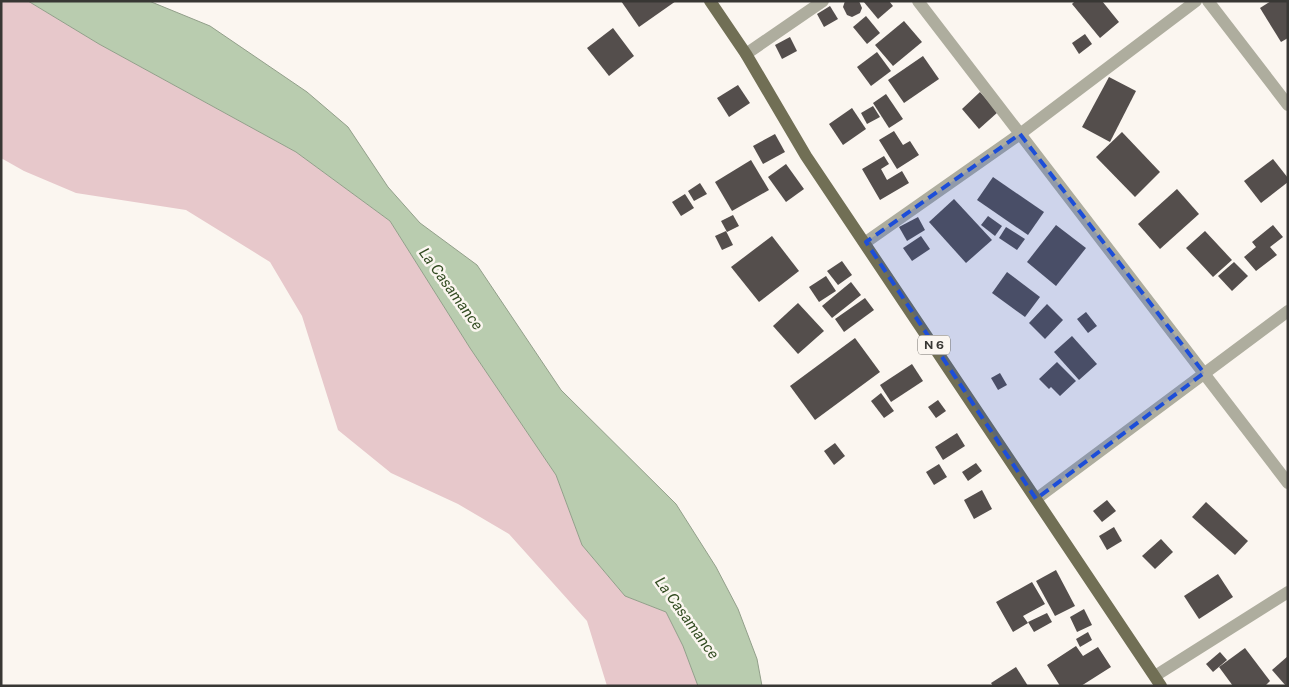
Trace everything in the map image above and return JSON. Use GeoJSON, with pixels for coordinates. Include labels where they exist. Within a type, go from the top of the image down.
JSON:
{"type":"FeatureCollection","features":[{"type":"Feature","properties":{"kind":"main road","name":"N 6"},"geometry":{"type":"LineString","coordinates":[[710,1],[746,54],[806,156],[866,242],[1158,681]]}},
{"type":"Feature","properties":{"kind":"street"},"geometry":{"type":"LineString","coordinates":[[746,54],[823,1]]}},
{"type":"Feature","properties":{"kind":"street"},"geometry":{"type":"LineString","coordinates":[[918,1],[1288,483]]}},
{"type":"Feature","properties":{"kind":"street"},"geometry":{"type":"LineString","coordinates":[[866,242],[1020,134],[1196,1]]}},
{"type":"Feature","properties":{"kind":"street"},"geometry":{"type":"LineString","coordinates":[[1208,1],[1288,105]]}},
{"type":"Feature","properties":{"kind":"street"},"geometry":{"type":"LineString","coordinates":[[1036,499],[1288,311]]}},
{"type":"Feature","properties":{"kind":"street"},"geometry":{"type":"LineString","coordinates":[[1158,681],[1288,592]]}},
{"type":"Feature","properties":{"kind":"highlighted area"},"geometry":{"type":"Polygon","coordinates":[[[1020,134],[1204,373],[1036,499],[866,242],[1020,134]]]}},
{"type":"Feature","properties":{"kind":"shaded area"},"geometry":{"type":"Polygon","coordinates":[[[1,1],[28,1],[99,44],[296,152],[390,221],[470,348],[556,475],[582,545],[625,596],[666,612],[683,646],[698,686],[607,686],[587,621],[509,534],[458,504],[391,473],[338,430],[302,316],[270,262],[186,210],[76,193],[24,171],[1,158],[1,1]]]}},
{"type":"Feature","properties":{"kind":"water","name":"La Casamance"},"geometry":{"type":"Polygon","coordinates":[[[28,1],[149,1],[210,26],[307,92],[348,127],[388,187],[420,223],[477,265],[561,390],[676,504],[716,567],[738,609],[757,659],[762,686],[698,686],[683,646],[666,612],[625,596],[582,545],[556,475],[470,348],[390,221],[296,152],[99,44],[28,1]]]}},
{"type":"Feature","properties":{"kind":"building"},"geometry":{"type":"Polygon","coordinates":[[[621,1],[676,1],[639,27],[621,1]]]}},
{"type":"Feature","properties":{"kind":"building"},"geometry":{"type":"Polygon","coordinates":[[[845,1],[859,1],[862,8],[860,13],[852,17],[847,15],[843,7],[845,1]]]}},
{"type":"Feature","properties":{"kind":"building"},"geometry":{"type":"Polygon","coordinates":[[[863,1],[889,1],[893,6],[878,19],[863,1]]]}},
{"type":"Feature","properties":{"kind":"building"},"geometry":{"type":"Polygon","coordinates":[[[1075,1],[1102,1],[1119,22],[1100,38],[1072,4],[1075,1]]]}},
{"type":"Feature","properties":{"kind":"building"},"geometry":{"type":"Polygon","coordinates":[[[1271,1],[1288,1],[1288,38],[1281,42],[1260,8],[1271,1]]]}},
{"type":"Feature","properties":{"kind":"building"},"geometry":{"type":"Polygon","coordinates":[[[830,6],[838,19],[824,27],[817,14],[830,6]]]}},
{"type":"Feature","properties":{"kind":"building"},"geometry":{"type":"Polygon","coordinates":[[[866,16],[880,33],[867,44],[853,27],[866,16]]]}},
{"type":"Feature","properties":{"kind":"building"},"geometry":{"type":"Polygon","coordinates":[[[904,21],[922,42],[893,66],[875,45],[904,21]]]}},
{"type":"Feature","properties":{"kind":"building"},"geometry":{"type":"Polygon","coordinates":[[[613,28],[634,56],[609,76],[587,48],[613,28]]]}},
{"type":"Feature","properties":{"kind":"building"},"geometry":{"type":"Polygon","coordinates":[[[1085,34],[1092,44],[1079,54],[1072,43],[1085,34]]]}},
{"type":"Feature","properties":{"kind":"building"},"geometry":{"type":"Polygon","coordinates":[[[790,37],[797,51],[782,59],[775,45],[790,37]]]}},
{"type":"Feature","properties":{"kind":"building"},"geometry":{"type":"Polygon","coordinates":[[[877,52],[891,71],[871,86],[857,67],[877,52]]]}},
{"type":"Feature","properties":{"kind":"building"},"geometry":{"type":"Polygon","coordinates":[[[923,56],[939,79],[904,103],[888,80],[923,56]]]}},
{"type":"Feature","properties":{"kind":"building"},"geometry":{"type":"Polygon","coordinates":[[[1109,77],[1136,91],[1110,142],[1082,127],[1109,77]]]}},
{"type":"Feature","properties":{"kind":"building"},"geometry":{"type":"Polygon","coordinates":[[[738,85],[750,103],[729,117],[717,98],[738,85]]]}},
{"type":"Feature","properties":{"kind":"building"},"geometry":{"type":"Polygon","coordinates":[[[980,92],[998,112],[979,129],[962,109],[980,92]]]}},
{"type":"Feature","properties":{"kind":"building"},"geometry":{"type":"Polygon","coordinates":[[[886,94],[903,119],[889,128],[873,103],[886,94]]]}},
{"type":"Feature","properties":{"kind":"building"},"geometry":{"type":"Polygon","coordinates":[[[873,106],[880,117],[867,124],[861,113],[873,106]]]}},
{"type":"Feature","properties":{"kind":"building"},"geometry":{"type":"Polygon","coordinates":[[[852,108],[866,129],[843,145],[829,124],[852,108]]]}},
{"type":"Feature","properties":{"kind":"building"},"geometry":{"type":"Polygon","coordinates":[[[894,131],[903,145],[910,141],[919,155],[897,169],[879,140],[894,131]]]}},
{"type":"Feature","properties":{"kind":"building"},"geometry":{"type":"Polygon","coordinates":[[[1122,132],[1160,172],[1135,197],[1096,157],[1122,132]]]}},
{"type":"Feature","properties":{"kind":"building"},"geometry":{"type":"Polygon","coordinates":[[[775,134],[785,152],[763,164],[753,146],[775,134]]]}},
{"type":"Feature","properties":{"kind":"building"},"geometry":{"type":"Polygon","coordinates":[[[884,156],[889,164],[881,169],[887,180],[902,171],[909,183],[880,200],[862,169],[884,156]]]}},
{"type":"Feature","properties":{"kind":"building"},"geometry":{"type":"Polygon","coordinates":[[[1273,159],[1288,178],[1288,182],[1261,203],[1244,181],[1273,159]]]}},
{"type":"Feature","properties":{"kind":"building"},"geometry":{"type":"Polygon","coordinates":[[[751,160],[769,190],[732,211],[715,182],[751,160]]]}},
{"type":"Feature","properties":{"kind":"building"},"geometry":{"type":"Polygon","coordinates":[[[786,164],[804,189],[786,202],[768,177],[786,164]]]}},
{"type":"Feature","properties":{"kind":"building"},"geometry":{"type":"Polygon","coordinates":[[[993,177],[1044,212],[1028,235],[977,200],[993,177]]]}},
{"type":"Feature","properties":{"kind":"building"},"geometry":{"type":"Polygon","coordinates":[[[700,183],[707,194],[694,201],[688,191],[700,183]]]}},
{"type":"Feature","properties":{"kind":"building"},"geometry":{"type":"Polygon","coordinates":[[[1177,189],[1199,214],[1160,249],[1138,224],[1177,189]]]}},
{"type":"Feature","properties":{"kind":"building"},"geometry":{"type":"Polygon","coordinates":[[[685,194],[694,208],[681,216],[672,202],[685,194]]]}},
{"type":"Feature","properties":{"kind":"building"},"geometry":{"type":"Polygon","coordinates":[[[954,199],[992,240],[966,263],[929,222],[954,199]]]}},
{"type":"Feature","properties":{"kind":"building"},"geometry":{"type":"Polygon","coordinates":[[[733,215],[739,226],[727,232],[721,221],[733,215]]]}},
{"type":"Feature","properties":{"kind":"building"},"geometry":{"type":"Polygon","coordinates":[[[988,216],[1002,226],[995,236],[981,225],[988,216]]]}},
{"type":"Feature","properties":{"kind":"building"},"geometry":{"type":"Polygon","coordinates":[[[918,217],[925,230],[907,241],[899,227],[918,217]]]}},
{"type":"Feature","properties":{"kind":"building"},"geometry":{"type":"Polygon","coordinates":[[[1056,225],[1086,248],[1056,286],[1027,262],[1056,225]]]}},
{"type":"Feature","properties":{"kind":"building"},"geometry":{"type":"Polygon","coordinates":[[[1273,225],[1283,237],[1270,247],[1277,255],[1256,271],[1244,257],[1256,247],[1252,242],[1273,225]]]}},
{"type":"Feature","properties":{"kind":"building"},"geometry":{"type":"Polygon","coordinates":[[[1006,227],[1025,239],[1017,250],[999,238],[1006,227]]]}},
{"type":"Feature","properties":{"kind":"building"},"geometry":{"type":"Polygon","coordinates":[[[726,231],[733,245],[722,250],[715,236],[726,231]]]}},
{"type":"Feature","properties":{"kind":"building"},"geometry":{"type":"Polygon","coordinates":[[[1205,231],[1232,260],[1213,277],[1186,248],[1205,231]]]}},
{"type":"Feature","properties":{"kind":"building"},"geometry":{"type":"Polygon","coordinates":[[[772,236],[799,271],[759,302],[731,267],[772,236]]]}},
{"type":"Feature","properties":{"kind":"building"},"geometry":{"type":"Polygon","coordinates":[[[921,236],[930,249],[912,261],[903,248],[921,236]]]}},
{"type":"Feature","properties":{"kind":"building"},"geometry":{"type":"Polygon","coordinates":[[[842,261],[852,275],[838,285],[827,271],[842,261]]]}},
{"type":"Feature","properties":{"kind":"building"},"geometry":{"type":"Polygon","coordinates":[[[1234,262],[1248,276],[1232,291],[1218,276],[1234,262]]]}},
{"type":"Feature","properties":{"kind":"building"},"geometry":{"type":"Polygon","coordinates":[[[1007,272],[1040,297],[1025,317],[992,293],[1007,272]]]}},
{"type":"Feature","properties":{"kind":"building"},"geometry":{"type":"Polygon","coordinates":[[[826,276],[836,291],[819,302],[809,287],[826,276]]]}},
{"type":"Feature","properties":{"kind":"building"},"geometry":{"type":"Polygon","coordinates":[[[851,282],[861,295],[832,318],[822,306],[851,282]]]}},
{"type":"Feature","properties":{"kind":"building"},"geometry":{"type":"Polygon","coordinates":[[[865,298],[874,310],[844,332],[835,319],[865,298]]]}},
{"type":"Feature","properties":{"kind":"building"},"geometry":{"type":"Polygon","coordinates":[[[798,303],[824,331],[798,354],[773,326],[798,303]]]}},
{"type":"Feature","properties":{"kind":"building"},"geometry":{"type":"Polygon","coordinates":[[[1047,304],[1063,320],[1045,339],[1029,323],[1047,304]]]}},
{"type":"Feature","properties":{"kind":"building"},"geometry":{"type":"Polygon","coordinates":[[[1086,312],[1097,326],[1088,333],[1077,319],[1086,312]]]}},
{"type":"Feature","properties":{"kind":"building"},"geometry":{"type":"Polygon","coordinates":[[[1072,336],[1097,364],[1079,380],[1054,352],[1072,336]]]}},
{"type":"Feature","properties":{"kind":"building"},"geometry":{"type":"Polygon","coordinates":[[[855,338],[880,372],[815,420],[790,386],[855,338]]]}},
{"type":"Feature","properties":{"kind":"building"},"geometry":{"type":"Polygon","coordinates":[[[1057,362],[1076,381],[1060,396],[1039,379],[1057,362]]]}},
{"type":"Feature","properties":{"kind":"building"},"geometry":{"type":"Polygon","coordinates":[[[912,364],[923,381],[891,402],[880,385],[912,364]]]}},
{"type":"Feature","properties":{"kind":"building"},"geometry":{"type":"Polygon","coordinates":[[[1000,373],[1007,385],[998,390],[991,378],[1000,373]]]}},
{"type":"Feature","properties":{"kind":"building"},"geometry":{"type":"Polygon","coordinates":[[[881,393],[894,411],[884,418],[871,401],[881,393]]]}},
{"type":"Feature","properties":{"kind":"building"},"geometry":{"type":"Polygon","coordinates":[[[938,400],[946,411],[936,418],[928,407],[938,400]]]}},
{"type":"Feature","properties":{"kind":"building"},"geometry":{"type":"Polygon","coordinates":[[[957,433],[965,446],[943,460],[935,447],[957,433]]]}},
{"type":"Feature","properties":{"kind":"building"},"geometry":{"type":"Polygon","coordinates":[[[835,443],[845,456],[834,465],[824,451],[835,443]]]}},
{"type":"Feature","properties":{"kind":"building"},"geometry":{"type":"Polygon","coordinates":[[[976,463],[982,471],[968,481],[962,472],[976,463]]]}},
{"type":"Feature","properties":{"kind":"building"},"geometry":{"type":"Polygon","coordinates":[[[939,464],[947,477],[934,485],[926,472],[939,464]]]}},
{"type":"Feature","properties":{"kind":"building"},"geometry":{"type":"Polygon","coordinates":[[[982,490],[992,509],[974,519],[964,500],[982,490]]]}},
{"type":"Feature","properties":{"kind":"building"},"geometry":{"type":"Polygon","coordinates":[[[1107,500],[1116,511],[1102,522],[1093,511],[1107,500]]]}},
{"type":"Feature","properties":{"kind":"building"},"geometry":{"type":"Polygon","coordinates":[[[1206,502],[1248,541],[1235,555],[1192,517],[1206,502]]]}},
{"type":"Feature","properties":{"kind":"building"},"geometry":{"type":"Polygon","coordinates":[[[1114,527],[1122,541],[1107,550],[1099,536],[1114,527]]]}},
{"type":"Feature","properties":{"kind":"building"},"geometry":{"type":"Polygon","coordinates":[[[1161,539],[1173,552],[1155,569],[1142,556],[1161,539]]]}},
{"type":"Feature","properties":{"kind":"building"},"geometry":{"type":"Polygon","coordinates":[[[1056,570],[1075,606],[1055,616],[1036,581],[1056,570]]]}},
{"type":"Feature","properties":{"kind":"building"},"geometry":{"type":"Polygon","coordinates":[[[1218,574],[1233,597],[1199,619],[1184,596],[1218,574]]]}},
{"type":"Feature","properties":{"kind":"building"},"geometry":{"type":"Polygon","coordinates":[[[1032,582],[1045,604],[1023,616],[1028,623],[1013,632],[996,602],[1032,582]]]}},
{"type":"Feature","properties":{"kind":"building"},"geometry":{"type":"Polygon","coordinates":[[[1084,609],[1092,625],[1077,632],[1070,617],[1084,609]]]}},
{"type":"Feature","properties":{"kind":"building"},"geometry":{"type":"Polygon","coordinates":[[[1047,613],[1052,622],[1034,632],[1028,622],[1047,613]]]}},
{"type":"Feature","properties":{"kind":"building"},"geometry":{"type":"Polygon","coordinates":[[[1088,632],[1092,640],[1080,647],[1076,639],[1088,632]]]}},
{"type":"Feature","properties":{"kind":"building"},"geometry":{"type":"Polygon","coordinates":[[[1076,646],[1083,656],[1098,647],[1111,667],[1081,686],[1060,686],[1047,665],[1076,646]]]}},
{"type":"Feature","properties":{"kind":"building"},"geometry":{"type":"Polygon","coordinates":[[[1245,648],[1270,681],[1265,686],[1233,686],[1219,667],[1245,648]]]}},
{"type":"Feature","properties":{"kind":"building"},"geometry":{"type":"Polygon","coordinates":[[[1220,652],[1227,660],[1213,672],[1206,664],[1220,652]]]}},
{"type":"Feature","properties":{"kind":"building"},"geometry":{"type":"Polygon","coordinates":[[[1288,656],[1288,686],[1286,686],[1272,670],[1288,656]]]}},
{"type":"Feature","properties":{"kind":"building"},"geometry":{"type":"Polygon","coordinates":[[[1016,667],[1028,686],[993,686],[991,683],[1016,667]]]}}]}
